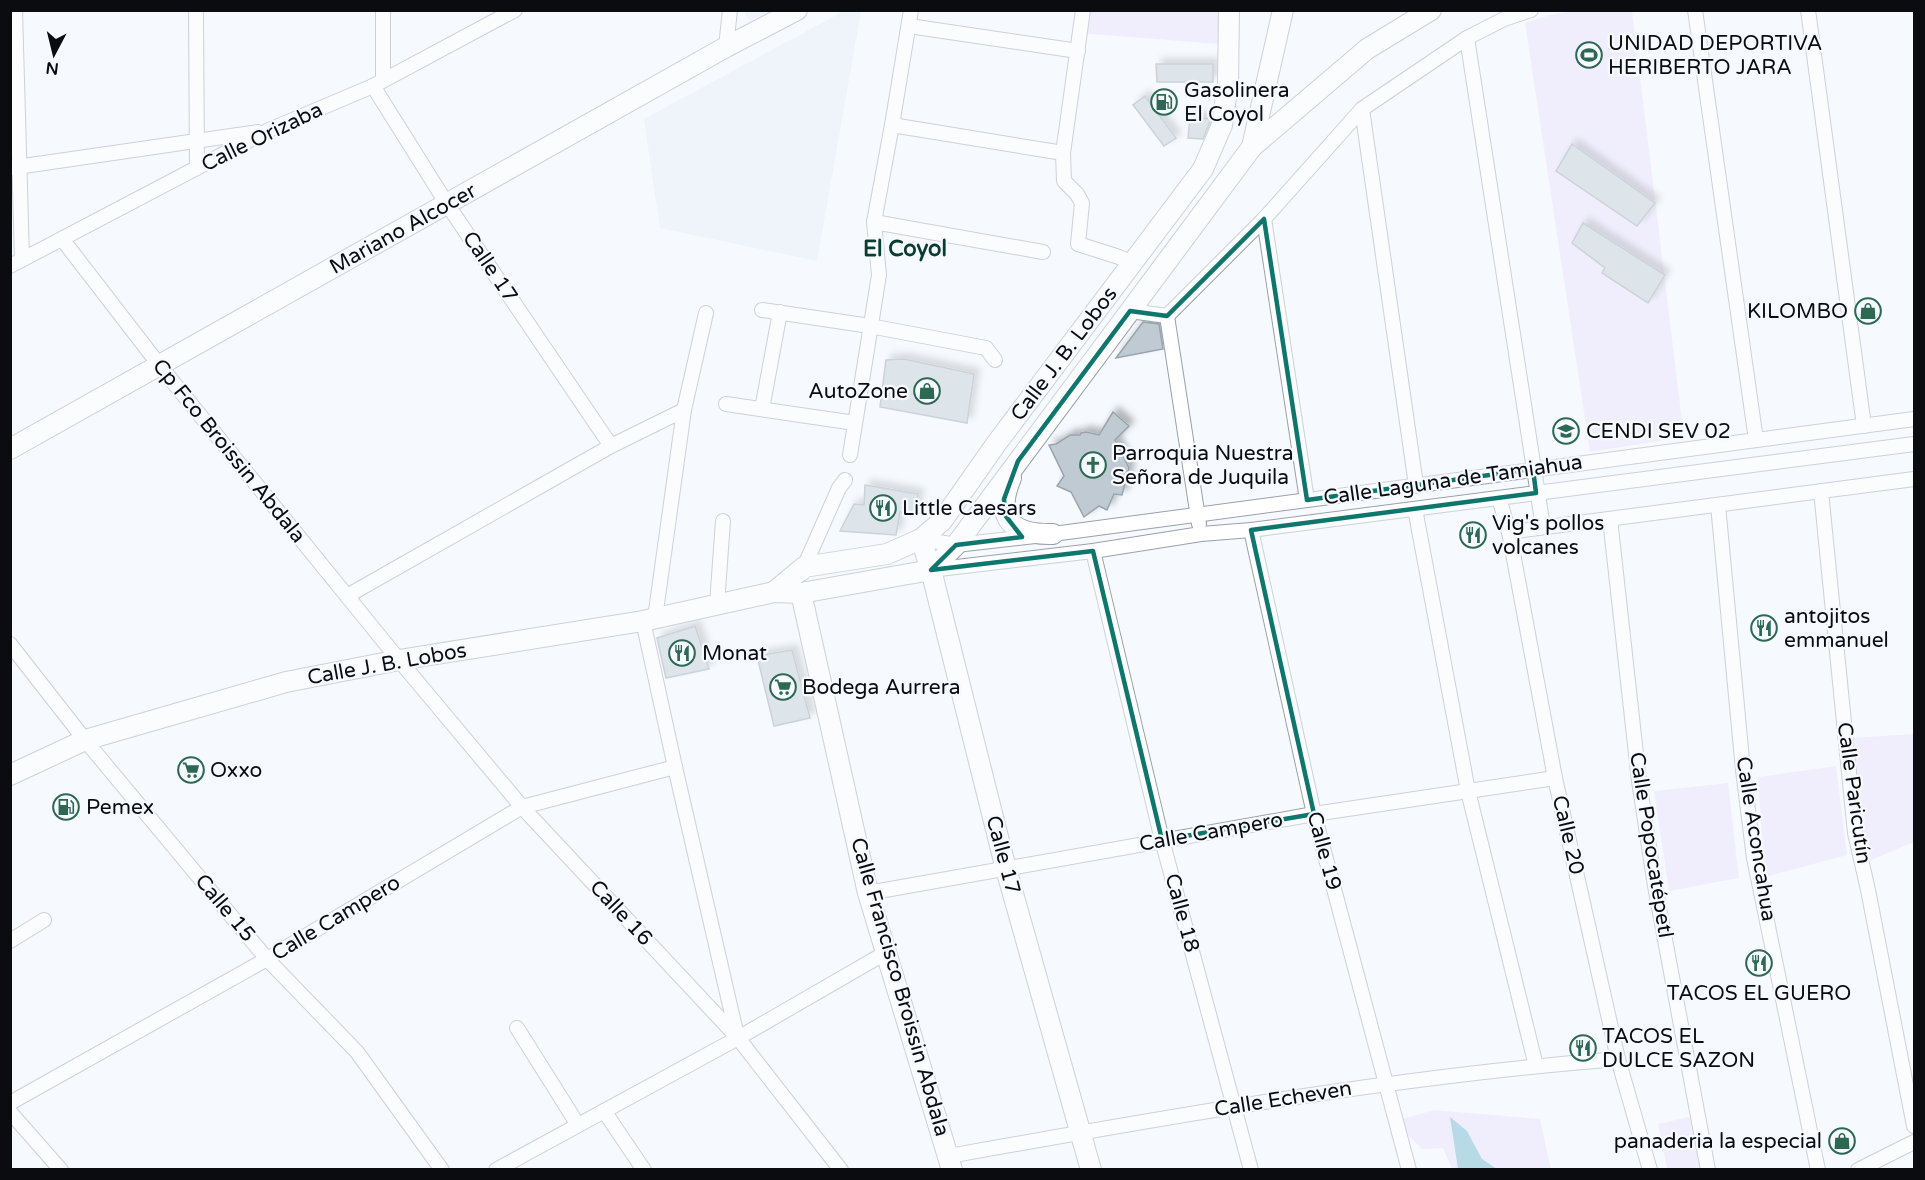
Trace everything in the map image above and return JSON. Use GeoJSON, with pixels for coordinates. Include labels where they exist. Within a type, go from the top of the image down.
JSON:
{"type":"FeatureCollection","features":[{"type":"Feature","properties":{"kind":"main road","name":"Mariano Alcocer"},"geometry":{"type":"LineString","coordinates":[[10,449],[726,47],[797,10]]}},
{"type":"Feature","properties":{"kind":"main road","name":"Calle J. B. Lobos"},"geometry":{"type":"LineString","coordinates":[[774,592],[804,567],[887,554],[921,539],[942,521],[996,444],[1203,169],[1222,125],[1228,82],[1229,10]]}},
{"type":"Feature","properties":{"kind":"main road"},"geometry":{"type":"LineString","coordinates":[[1252,147],[1283,10]]}},
{"type":"Feature","properties":{"kind":"main road"},"geometry":{"type":"LineString","coordinates":[[1252,147],[1367,49],[1431,10]]}},
{"type":"Feature","properties":{"kind":"main road","name":"Calle J. B. Lobos"},"geometry":{"type":"LineString","coordinates":[[10,775],[85,740],[286,682],[399,660],[649,619],[774,592],[801,593],[931,570],[956,545],[1252,147]]}},
{"type":"Feature","properties":{"kind":"main road"},"geometry":{"type":"LineString","coordinates":[[1018,461],[1004,499],[1007,520],[1014,526],[1025,530],[1053,534]]}},
{"type":"Feature","properties":{"kind":"main road","name":"Calle 17"},"geometry":{"type":"LineString","coordinates":[[921,539],[931,570],[1006,869],[1091,1170]]}},
{"type":"Feature","properties":{"kind":"main road","name":"Calle Francisco Broissin Abdala"},"geometry":{"type":"LineString","coordinates":[[801,593],[868,893],[951,1163]]}},
{"type":"Feature","properties":{"kind":"street"},"geometry":{"type":"LineString","coordinates":[[15,10],[16,263]]}},
{"type":"Feature","properties":{"kind":"street"},"geometry":{"type":"LineString","coordinates":[[196,10],[195,141],[197,168]]}},
{"type":"Feature","properties":{"kind":"street"},"geometry":{"type":"LineString","coordinates":[[378,82],[383,10]]}},
{"type":"Feature","properties":{"kind":"street","name":"Calle Orizaba"},"geometry":{"type":"LineString","coordinates":[[16,263],[269,130],[378,82],[515,10]]}},
{"type":"Feature","properties":{"kind":"street"},"geometry":{"type":"LineString","coordinates":[[726,47],[730,10]]}},
{"type":"Feature","properties":{"kind":"street"},"geometry":{"type":"LineString","coordinates":[[850,454],[879,275],[874,222],[911,10]]}},
{"type":"Feature","properties":{"kind":"street"},"geometry":{"type":"LineString","coordinates":[[1083,10],[1063,153],[1064,181],[1082,202],[1078,244],[1133,263]]}},
{"type":"Feature","properties":{"kind":"street"},"geometry":{"type":"LineString","coordinates":[[1167,316],[1264,219],[1362,109],[1467,38],[1504,19],[1531,10]]}},
{"type":"Feature","properties":{"kind":"street"},"geometry":{"type":"LineString","coordinates":[[1695,10],[1756,440]]}},
{"type":"Feature","properties":{"kind":"street"},"geometry":{"type":"LineString","coordinates":[[1808,10],[1864,426]]}},
{"type":"Feature","properties":{"kind":"street"},"geometry":{"type":"LineString","coordinates":[[909,26],[1078,51]]}},
{"type":"Feature","properties":{"kind":"street"},"geometry":{"type":"LineString","coordinates":[[1467,38],[1536,494],[1543,527]]}},
{"type":"Feature","properties":{"kind":"street","name":"Calle 17"},"geometry":{"type":"LineString","coordinates":[[378,82],[447,204],[611,446]]}},
{"type":"Feature","properties":{"kind":"street"},"geometry":{"type":"LineString","coordinates":[[1362,109],[1416,485]]}},
{"type":"Feature","properties":{"kind":"street"},"geometry":{"type":"LineString","coordinates":[[892,125],[1063,153]]}},
{"type":"Feature","properties":{"kind":"street"},"geometry":{"type":"LineString","coordinates":[[15,168],[269,130]]}},
{"type":"Feature","properties":{"kind":"street"},"geometry":{"type":"LineString","coordinates":[[1264,219],[1308,500]]}},
{"type":"Feature","properties":{"kind":"street"},"geometry":{"type":"LineString","coordinates":[[874,222],[1044,252]]}},
{"type":"Feature","properties":{"kind":"street","name":"Cp Fco Broissin Abdala"},"geometry":{"type":"LineString","coordinates":[[62,239],[160,366],[399,660]]}},
{"type":"Feature","properties":{"kind":"street"},"geometry":{"type":"LineString","coordinates":[[762,310],[870,326],[986,348],[995,360]]}},
{"type":"Feature","properties":{"kind":"street"},"geometry":{"type":"LineString","coordinates":[[1130,310],[1167,316]]}},
{"type":"Feature","properties":{"kind":"street"},"geometry":{"type":"LineString","coordinates":[[762,410],[780,312]]}},
{"type":"Feature","properties":{"kind":"street"},"geometry":{"type":"LineString","coordinates":[[706,313],[684,410],[649,619],[675,767],[738,1038]]}},
{"type":"Feature","properties":{"kind":"street"},"geometry":{"type":"LineString","coordinates":[[1167,316],[1201,534]]}},
{"type":"Feature","properties":{"kind":"street"},"geometry":{"type":"LineString","coordinates":[[726,404],[855,423]]}},
{"type":"Feature","properties":{"kind":"street"},"geometry":{"type":"LineString","coordinates":[[347,596],[611,446],[684,410]]}},
{"type":"Feature","properties":{"kind":"street","name":"Calle Laguna de Tamiahua"},"geometry":{"type":"LineString","coordinates":[[921,539],[956,545],[1053,534],[1914,419]]}},
{"type":"Feature","properties":{"kind":"street","name":"Calle Laguna de Tamiahua"},"geometry":{"type":"LineString","coordinates":[[931,570],[1914,444]]}},
{"type":"Feature","properties":{"kind":"street"},"geometry":{"type":"LineString","coordinates":[[1509,532],[1914,478]]}},
{"type":"Feature","properties":{"kind":"street"},"geometry":{"type":"LineString","coordinates":[[801,593],[804,567],[839,488],[845,480]]}},
{"type":"Feature","properties":{"kind":"street","name":"Calle Paricutín"},"geometry":{"type":"LineString","coordinates":[[1821,491],[1855,833],[1914,1126]]}},
{"type":"Feature","properties":{"kind":"street","name":"Calle 20"},"geometry":{"type":"LineString","coordinates":[[1499,498],[1509,532],[1555,778],[1618,1059],[1650,1170]]}},
{"type":"Feature","properties":{"kind":"street","name":"Calle Aconcahua"},"geometry":{"type":"LineString","coordinates":[[1718,505],[1743,770],[1754,858],[1818,1170]]}},
{"type":"Feature","properties":{"kind":"street"},"geometry":{"type":"LineString","coordinates":[[1415,509],[1468,791],[1536,1065]]}},
{"type":"Feature","properties":{"kind":"street","name":"Calle Popocatépetl"},"geometry":{"type":"LineString","coordinates":[[1610,519],[1639,781],[1708,1170]]}},
{"type":"Feature","properties":{"kind":"street"},"geometry":{"type":"LineString","coordinates":[[717,604],[723,521]]}},
{"type":"Feature","properties":{"kind":"street","name":"Calle 19"},"geometry":{"type":"LineString","coordinates":[[1251,530],[1314,814],[1408,1170]]}},
{"type":"Feature","properties":{"kind":"street","name":"Calle 18"},"geometry":{"type":"LineString","coordinates":[[1093,551],[1162,840],[1251,1170]]}},
{"type":"Feature","properties":{"kind":"street","name":"Calle 15"},"geometry":{"type":"LineString","coordinates":[[10,644],[85,740],[267,959],[357,1052],[442,1170]]}},
{"type":"Feature","properties":{"kind":"street","name":"Calle 16"},"geometry":{"type":"LineString","coordinates":[[399,660],[522,807],[738,1038],[841,1170]]}},
{"type":"Feature","properties":{"kind":"street","name":"Calle Campero"},"geometry":{"type":"LineString","coordinates":[[10,1103],[267,959],[522,807],[675,767]]}},
{"type":"Feature","properties":{"kind":"street","name":"Calle Campero"},"geometry":{"type":"LineString","coordinates":[[868,893],[1314,814],[1555,778]]}},
{"type":"Feature","properties":{"kind":"street"},"geometry":{"type":"LineString","coordinates":[[10,941],[44,920]]}},
{"type":"Feature","properties":{"kind":"street"},"geometry":{"type":"LineString","coordinates":[[496,1170],[738,1038],[887,952]]}},
{"type":"Feature","properties":{"kind":"street"},"geometry":{"type":"LineString","coordinates":[[517,1028],[578,1125]]}},
{"type":"Feature","properties":{"kind":"street","name":"Calle Echeven"},"geometry":{"type":"LineString","coordinates":[[951,1163],[1082,1132],[1235,1106],[1536,1065],[1618,1059]]}},
{"type":"Feature","properties":{"kind":"street"},"geometry":{"type":"LineString","coordinates":[[604,1111],[644,1170]]}},
{"type":"Feature","properties":{"kind":"street"},"geometry":{"type":"LineString","coordinates":[[10,1112],[61,1170]]}},
{"type":"Feature","properties":{"kind":"street"},"geometry":{"type":"LineString","coordinates":[[1858,1170],[1914,1142]]}},
{"type":"Feature","properties":{"kind":"highlighted area"},"geometry":{"type":"Polygon","coordinates":[[[1264,219],[1307,500],[1533,469],[1536,493],[1251,530],[1314,814],[1162,840],[1093,551],[931,570],[956,545],[1022,537],[1005,515],[1004,499],[1018,461],[1130,311],[1167,316],[1264,219]]]}},
{"type":"Feature","properties":{"kind":"shaded area"},"geometry":{"type":"Polygon","coordinates":[[[746,10],[769,11],[750,21],[745,15],[746,10]]]}},
{"type":"Feature","properties":{"kind":"shaded area"},"geometry":{"type":"Polygon","coordinates":[[[846,10],[861,11],[817,261],[660,228],[644,119],[846,10]]]}},
{"type":"Feature","properties":{"kind":"shaded area"},"geometry":{"type":"Polygon","coordinates":[[[1083,11],[1218,11],[1218,44],[1080,33],[1083,11]]]}},
{"type":"Feature","properties":{"kind":"shaded area"},"geometry":{"type":"Polygon","coordinates":[[[1573,11],[1632,11],[1684,437],[1590,452],[1525,23],[1573,11]]]}},
{"type":"Feature","properties":{"kind":"shaded area"},"geometry":{"type":"Polygon","coordinates":[[[1914,734],[1914,842],[1869,861],[1861,824],[1850,738],[1914,734]]]}},
{"type":"Feature","properties":{"kind":"shaded area"},"geometry":{"type":"Polygon","coordinates":[[[1836,766],[1847,855],[1765,877],[1758,777],[1836,766]]]}},
{"type":"Feature","properties":{"kind":"shaded area"},"geometry":{"type":"Polygon","coordinates":[[[1728,783],[1739,878],[1669,891],[1654,791],[1728,783]]]}},
{"type":"Feature","properties":{"kind":"shaded area"},"geometry":{"type":"Polygon","coordinates":[[[1434,1110],[1540,1119],[1551,1169],[1452,1169],[1443,1148],[1422,1149],[1405,1132],[1402,1119],[1434,1110]]]}},
{"type":"Feature","properties":{"kind":"shaded area"},"geometry":{"type":"Polygon","coordinates":[[[1693,1116],[1706,1169],[1667,1169],[1658,1124],[1693,1116]]]}},
{"type":"Feature","properties":{"kind":"water"},"geometry":{"type":"Polygon","coordinates":[[[1450,1117],[1467,1131],[1482,1159],[1497,1169],[1458,1169],[1450,1117]]]}},
{"type":"Feature","properties":{"kind":"building"},"geometry":{"type":"Polygon","coordinates":[[[1156,64],[1213,64],[1213,82],[1157,82],[1156,64]]]}},
{"type":"Feature","properties":{"kind":"building"},"geometry":{"type":"Polygon","coordinates":[[[1145,96],[1176,138],[1164,146],[1133,105],[1145,96]]]}},
{"type":"Feature","properties":{"kind":"building"},"geometry":{"type":"Polygon","coordinates":[[[1190,117],[1211,119],[1203,139],[1188,138],[1190,117]]]}},
{"type":"Feature","properties":{"kind":"building"},"geometry":{"type":"Polygon","coordinates":[[[1572,144],[1655,203],[1637,226],[1556,171],[1572,144]]]}},
{"type":"Feature","properties":{"kind":"building"},"geometry":{"type":"Polygon","coordinates":[[[1583,223],[1665,275],[1648,303],[1602,273],[1605,268],[1572,243],[1583,223]]]}},
{"type":"Feature","properties":{"kind":"building"},"geometry":{"type":"Polygon","coordinates":[[[1143,322],[1159,324],[1163,349],[1116,358],[1143,322]]]}},
{"type":"Feature","properties":{"kind":"building","name":"AutoZone"},"geometry":{"type":"Polygon","coordinates":[[[904,359],[974,374],[967,423],[880,407],[886,360],[904,359]]]}},
{"type":"Feature","properties":{"kind":"building","name":"Parroquia Nuestra Señora de Juquila"},"geometry":{"type":"Polygon","coordinates":[[[1113,412],[1129,426],[1115,440],[1129,468],[1122,495],[1114,494],[1107,510],[1099,506],[1084,517],[1071,492],[1057,486],[1064,476],[1049,445],[1056,444],[1070,435],[1080,435],[1086,432],[1099,435],[1113,412]]]}},
{"type":"Feature","properties":{"kind":"building","name":"Little Caesars"},"geometry":{"type":"Polygon","coordinates":[[[865,485],[918,494],[915,513],[900,512],[896,535],[840,531],[854,504],[864,505],[865,485]]]}},
{"type":"Feature","properties":{"kind":"building","name":"Monat"},"geometry":{"type":"Polygon","coordinates":[[[695,626],[709,669],[666,678],[657,638],[695,626]]]}},
{"type":"Feature","properties":{"kind":"building","name":"Bodega Aurrera"},"geometry":{"type":"Polygon","coordinates":[[[792,650],[810,718],[774,726],[757,656],[792,650]]]}},
{"type":"Feature","properties":{"kind":"place","name":"UNIDAD DEPORTIVA HERIBERTO JARA"},"geometry":{"type":"Point","coordinates":[1589,55]}},
{"type":"Feature","properties":{"kind":"place","name":"Gasolinera El Coyol"},"geometry":{"type":"Point","coordinates":[1164,102]}},
{"type":"Feature","properties":{"kind":"place","name":"KILOMBO"},"geometry":{"type":"Point","coordinates":[1868,311]}},
{"type":"Feature","properties":{"kind":"place","name":"AutoZone"},"geometry":{"type":"Point","coordinates":[927,391]}},
{"type":"Feature","properties":{"kind":"place","name":"CENDI SEV 02"},"geometry":{"type":"Point","coordinates":[1566,431]}},
{"type":"Feature","properties":{"kind":"place","name":"Parroquia Nuestra Señora de Juquila"},"geometry":{"type":"Point","coordinates":[1093,465]}},
{"type":"Feature","properties":{"kind":"place","name":"Little Caesars"},"geometry":{"type":"Point","coordinates":[883,508]}},
{"type":"Feature","properties":{"kind":"place","name":"Vig's pollos volcanes"},"geometry":{"type":"Point","coordinates":[1473,535]}},
{"type":"Feature","properties":{"kind":"place","name":"antojitos emmanuel"},"geometry":{"type":"Point","coordinates":[1764,628]}},
{"type":"Feature","properties":{"kind":"place","name":"Monat"},"geometry":{"type":"Point","coordinates":[682,653]}},
{"type":"Feature","properties":{"kind":"place","name":"Bodega Aurrera"},"geometry":{"type":"Point","coordinates":[783,687]}},
{"type":"Feature","properties":{"kind":"place","name":"Oxxo"},"geometry":{"type":"Point","coordinates":[191,770]}},
{"type":"Feature","properties":{"kind":"place","name":"Pemex"},"geometry":{"type":"Point","coordinates":[66,807]}},
{"type":"Feature","properties":{"kind":"place","name":"TACOS EL GUERO"},"geometry":{"type":"Point","coordinates":[1759,963]}},
{"type":"Feature","properties":{"kind":"place","name":"TACOS EL DULCE SAZON"},"geometry":{"type":"Point","coordinates":[1583,1048]}},
{"type":"Feature","properties":{"kind":"place","name":"panaderia la especial"},"geometry":{"type":"Point","coordinates":[1842,1141]}},
{"type":"Feature","properties":{"kind":"district","name":"El Coyol"},"geometry":{"type":"Point","coordinates":[905,249]}}]}
